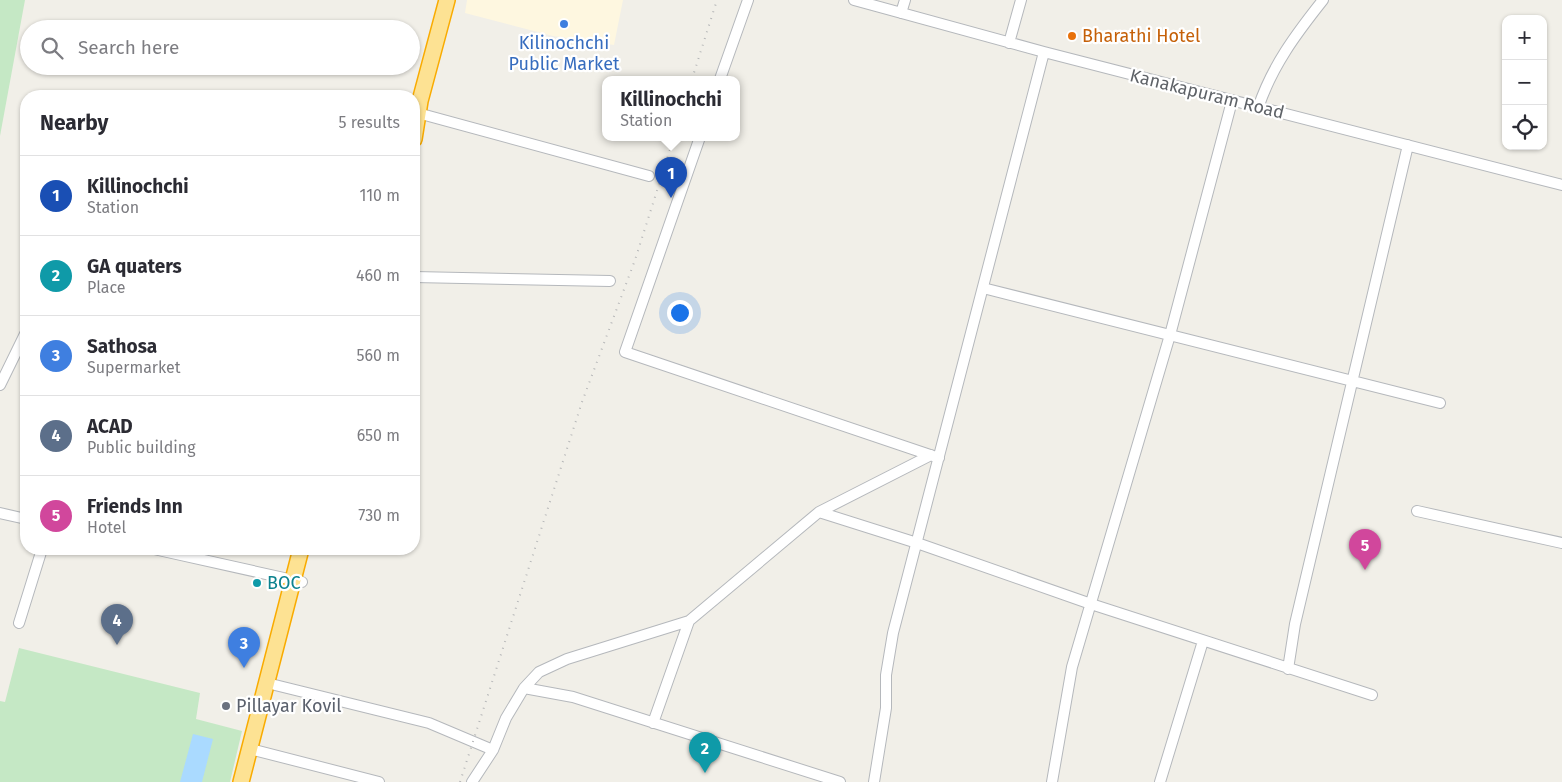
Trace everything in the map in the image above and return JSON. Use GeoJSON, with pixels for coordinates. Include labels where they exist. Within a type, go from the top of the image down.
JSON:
{"type":"FeatureCollection","features":[{"type":"Feature","properties":{"kind":"highway"},"geometry":{"type":"LineString","coordinates":[[420,99],[447,0]]}},
{"type":"Feature","properties":{"kind":"highway"},"geometry":{"type":"LineString","coordinates":[[241,782],[254,750],[275,685],[298,581],[300,555]]}},
{"type":"Feature","properties":{"kind":"highway"},"geometry":{"type":"LineString","coordinates":[[250,782],[254,750],[298,581],[308,555]]}},
{"type":"Feature","properties":{"kind":"street"},"geometry":{"type":"LineString","coordinates":[[721,76],[748,0]]}},
{"type":"Feature","properties":{"kind":"street","name":"Kanakapuram Road"},"geometry":{"type":"LineString","coordinates":[[854,0],[1009,43],[1562,185]]}},
{"type":"Feature","properties":{"kind":"street"},"geometry":{"type":"LineString","coordinates":[[902,13],[905,0]]}},
{"type":"Feature","properties":{"kind":"street"},"geometry":{"type":"LineString","coordinates":[[1009,43],[1020,0]]}},
{"type":"Feature","properties":{"kind":"street"},"geometry":{"type":"LineString","coordinates":[[1258,108],[1266,84],[1286,47],[1323,0]]}},
{"type":"Feature","properties":{"kind":"street"},"geometry":{"type":"LineString","coordinates":[[874,782],[886,708],[886,675],[893,633],[917,543],[935,457],[983,288],[1044,52]]}},
{"type":"Feature","properties":{"kind":"street"},"geometry":{"type":"LineString","coordinates":[[1052,782],[1072,667],[1170,335],[1232,101]]}},
{"type":"Feature","properties":{"kind":"street"},"geometry":{"type":"LineString","coordinates":[[420,111],[649,176]]}},
{"type":"Feature","properties":{"kind":"street"},"geometry":{"type":"LineString","coordinates":[[699,141],[625,352],[935,457]]}},
{"type":"Feature","properties":{"kind":"street"},"geometry":{"type":"LineString","coordinates":[[1288,668],[1295,624],[1408,145]]}},
{"type":"Feature","properties":{"kind":"street"},"geometry":{"type":"LineString","coordinates":[[420,278],[610,281]]}},
{"type":"Feature","properties":{"kind":"street"},"geometry":{"type":"LineString","coordinates":[[983,288],[1440,403]]}},
{"type":"Feature","properties":{"kind":"street"},"geometry":{"type":"LineString","coordinates":[[0,385],[20,344]]}},
{"type":"Feature","properties":{"kind":"street"},"geometry":{"type":"LineString","coordinates":[[472,782],[493,750],[506,718],[524,688],[539,672],[567,659],[689,621],[819,512],[935,457]]}},
{"type":"Feature","properties":{"kind":"street"},"geometry":{"type":"LineString","coordinates":[[1417,511],[1562,543]]}},
{"type":"Feature","properties":{"kind":"street"},"geometry":{"type":"LineString","coordinates":[[0,512],[20,517]]}},
{"type":"Feature","properties":{"kind":"street"},"geometry":{"type":"LineString","coordinates":[[819,512],[917,543],[1091,604],[1372,695]]}},
{"type":"Feature","properties":{"kind":"street"},"geometry":{"type":"LineString","coordinates":[[19,622],[40,555]]}},
{"type":"Feature","properties":{"kind":"street"},"geometry":{"type":"LineString","coordinates":[[181,555],[298,581]]}},
{"type":"Feature","properties":{"kind":"street"},"geometry":{"type":"LineString","coordinates":[[653,723],[689,621]]}},
{"type":"Feature","properties":{"kind":"street"},"geometry":{"type":"LineString","coordinates":[[1160,782],[1203,641]]}},
{"type":"Feature","properties":{"kind":"street"},"geometry":{"type":"LineString","coordinates":[[275,685],[429,723],[493,750]]}},
{"type":"Feature","properties":{"kind":"street"},"geometry":{"type":"LineString","coordinates":[[524,688],[573,697],[840,782]]}},
{"type":"Feature","properties":{"kind":"street"},"geometry":{"type":"LineString","coordinates":[[254,750],[379,782]]}},
{"type":"Feature","properties":{"kind":"shaded area","name":"Kilinochchi Public Market"},"geometry":{"type":"Polygon","coordinates":[[[467,0],[623,0],[614,45],[553,36],[465,13],[467,0]]]}},
{"type":"Feature","properties":{"kind":"green space"},"geometry":{"type":"Polygon","coordinates":[[[0,0],[25,0],[20,20],[0,136],[0,0]]]}},
{"type":"Feature","properties":{"kind":"green space"},"geometry":{"type":"Polygon","coordinates":[[[19,648],[200,693],[196,719],[242,731],[230,782],[0,782],[0,701],[5,702],[19,648]]]}},
{"type":"Feature","properties":{"kind":"water"},"geometry":{"type":"Polygon","coordinates":[[[193,734],[213,739],[202,782],[180,782],[193,734]]]}},
{"type":"Feature","properties":{"kind":"railway"},"geometry":{"type":"LineString","coordinates":[[693,76],[717,0]]}},
{"type":"Feature","properties":{"kind":"railway"},"geometry":{"type":"LineString","coordinates":[[460,782],[582,402],[635,260],[673,141]]}},
{"type":"Feature","properties":{"kind":"place","name":"Kilinochchi Public Market"},"geometry":{"type":"Point","coordinates":[564,24]}},
{"type":"Feature","properties":{"kind":"place","name":"Bharathi Hotel"},"geometry":{"type":"Point","coordinates":[1072,36]}},
{"type":"Feature","properties":{"kind":"place","name":"Killinochchi"},"geometry":{"type":"Point","coordinates":[671,198]}},
{"type":"Feature","properties":{"kind":"place","name":"Friends Inn"},"geometry":{"type":"Point","coordinates":[1365,570]}},
{"type":"Feature","properties":{"kind":"place","name":"BOC"},"geometry":{"type":"Point","coordinates":[257,583]}},
{"type":"Feature","properties":{"kind":"place","name":"ACAD"},"geometry":{"type":"Point","coordinates":[117,645]}},
{"type":"Feature","properties":{"kind":"place","name":"Sathosa"},"geometry":{"type":"Point","coordinates":[244,668]}},
{"type":"Feature","properties":{"kind":"place","name":"Pillayar Kovil"},"geometry":{"type":"Point","coordinates":[226,706]}},
{"type":"Feature","properties":{"kind":"place","name":"GA quaters"},"geometry":{"type":"Point","coordinates":[705,773]}}]}
